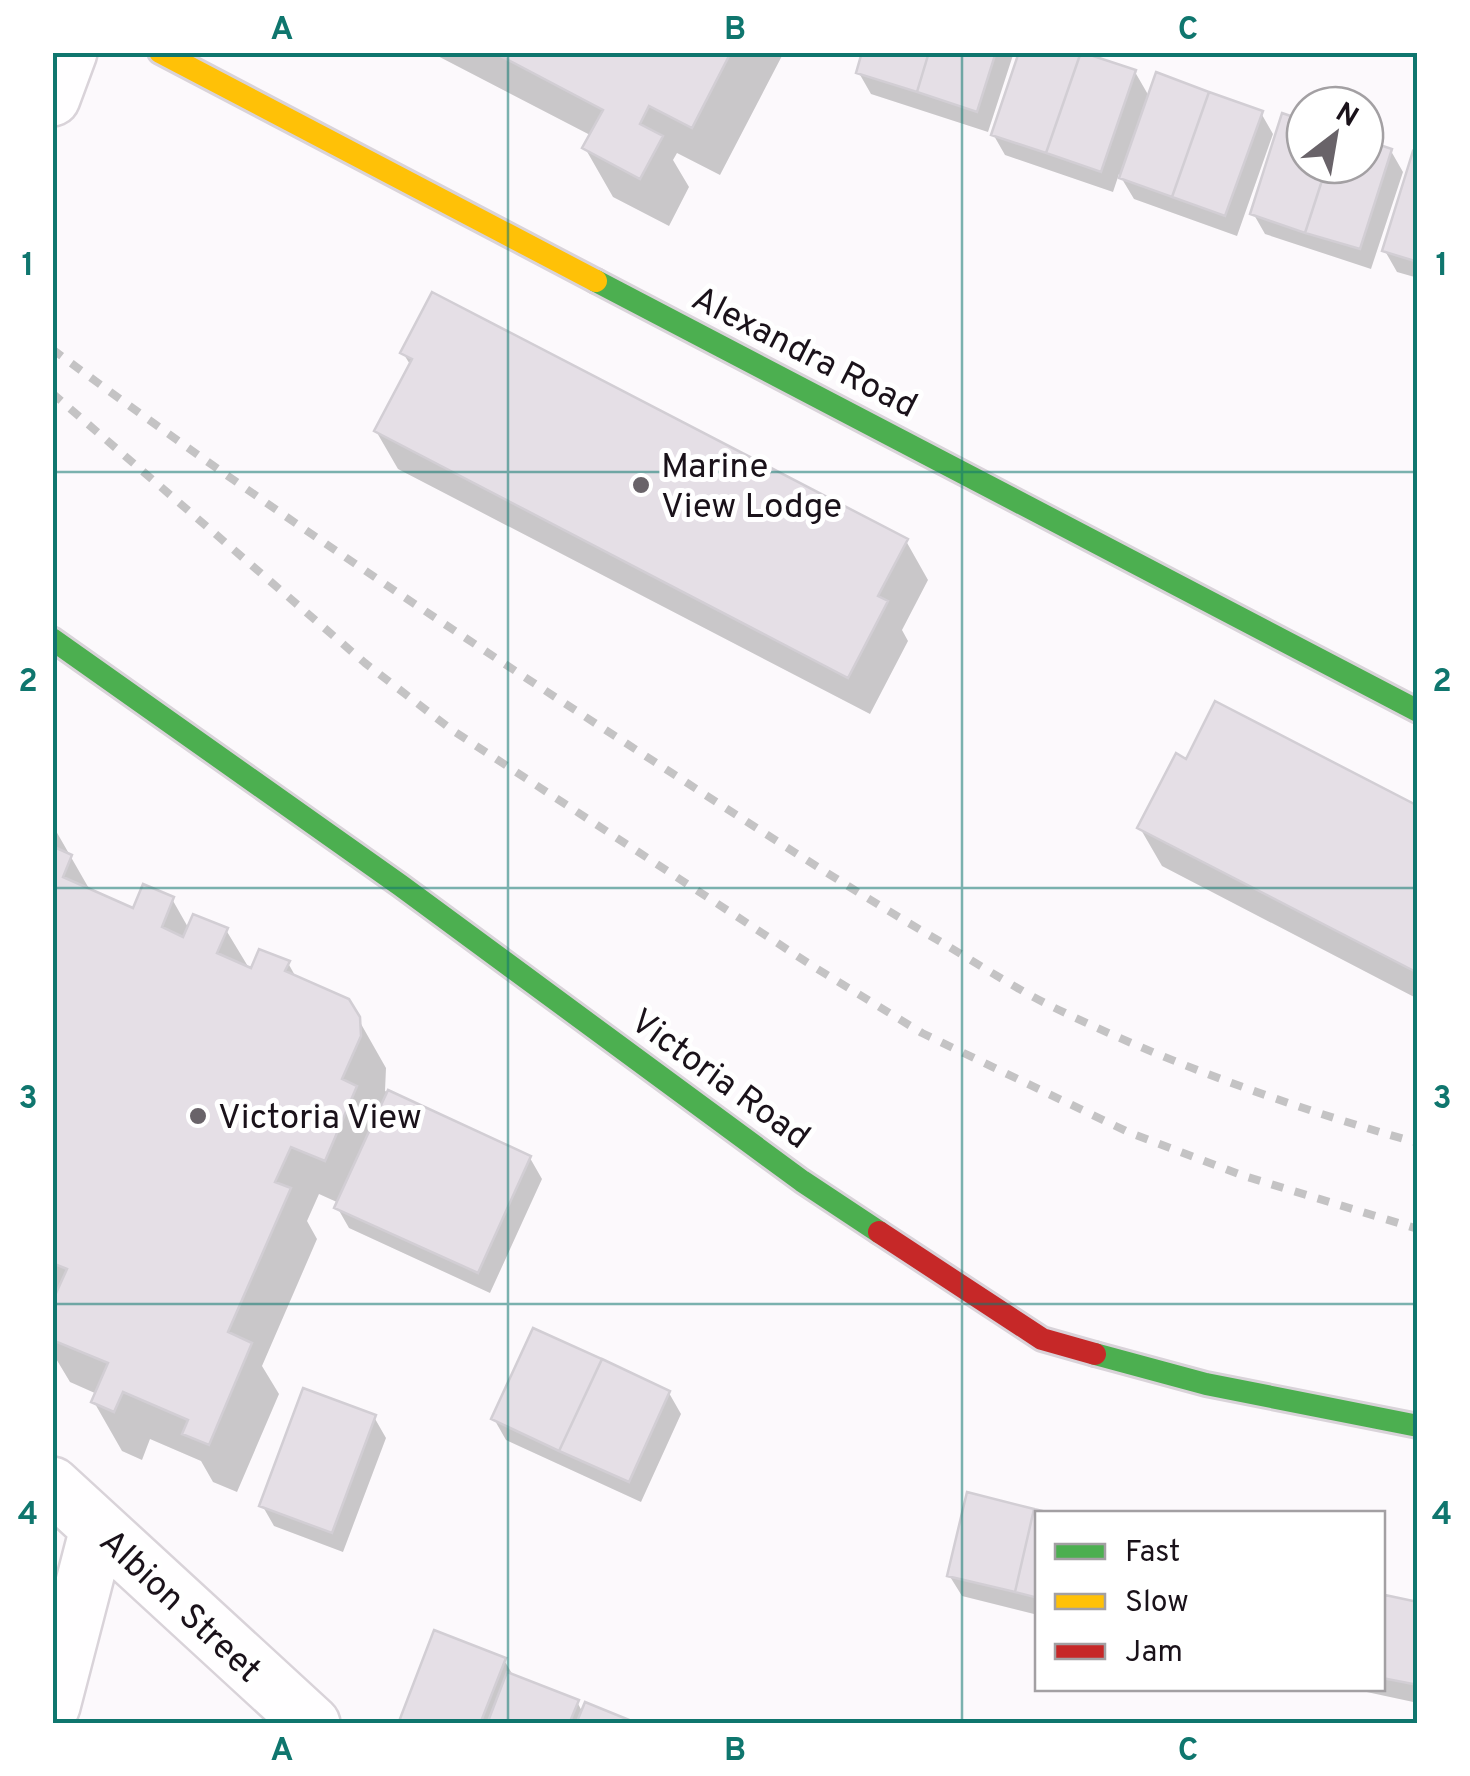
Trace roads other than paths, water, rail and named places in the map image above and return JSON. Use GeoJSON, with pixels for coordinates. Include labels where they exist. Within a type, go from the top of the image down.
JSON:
{"type":"FeatureCollection","features":[{"type":"Feature","properties":{"kind":"street"},"geometry":{"type":"LineString","coordinates":[[52,98],[69,52]]}},
{"type":"Feature","properties":{"kind":"street","name":"Alexandra Road"},"geometry":{"type":"LineString","coordinates":[[160,52],[1418,710]]}},
{"type":"Feature","properties":{"kind":"street","name":"Victoria Road"},"geometry":{"type":"LineString","coordinates":[[52,638],[802,1181],[1042,1339],[1206,1384],[1418,1426]]}},
{"type":"Feature","properties":{"kind":"street","name":"Albion Street"},"geometry":{"type":"LineString","coordinates":[[52,1485],[312,1724]]}},
{"type":"Feature","properties":{"kind":"street"},"geometry":{"type":"LineString","coordinates":[[52,1706],[98,1528]]}},
{"type":"Feature","properties":{"kind":"railway"},"geometry":{"type":"LineString","coordinates":[[52,349],[269,505],[489,654],[788,848],[1014,986],[1191,1067],[1418,1143]]}},
{"type":"Feature","properties":{"kind":"railway"},"geometry":{"type":"LineString","coordinates":[[52,393],[365,663],[452,730],[922,1033],[1128,1132],[1244,1176],[1418,1229]]}},
{"type":"Feature","properties":{"kind":"place","name":"Marine View Lodge"},"geometry":{"type":"Point","coordinates":[641,485]}},
{"type":"Feature","properties":{"kind":"place","name":"Victoria View"},"geometry":{"type":"Point","coordinates":[198,1116]}}]}
